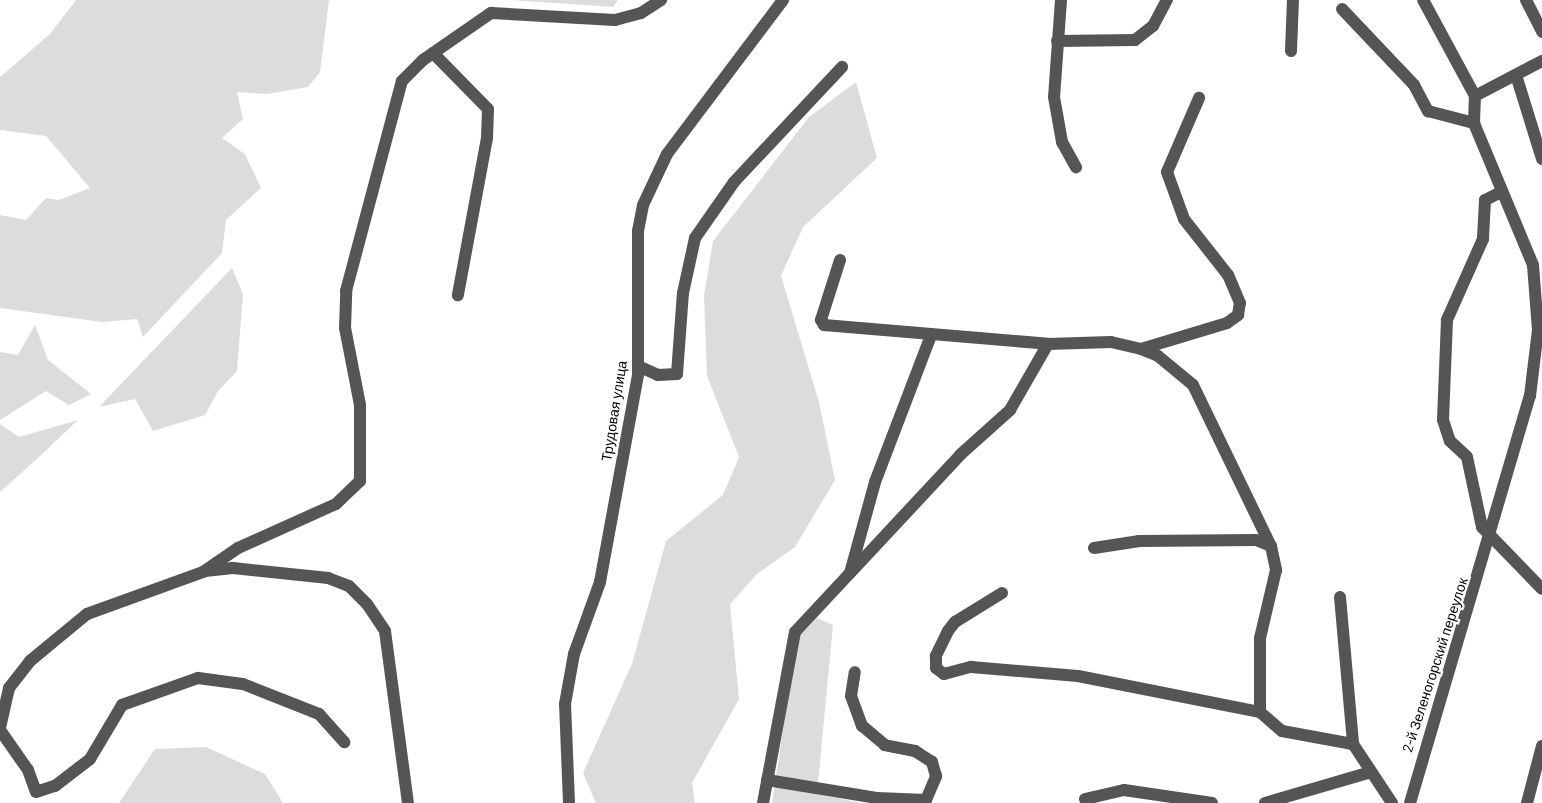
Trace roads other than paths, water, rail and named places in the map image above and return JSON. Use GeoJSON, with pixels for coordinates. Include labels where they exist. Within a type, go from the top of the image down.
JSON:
{"type":"FeatureCollection","features":[{"type":"Feature","properties":{"kind":"street"},"geometry":{"type":"LineString","coordinates":[[344,742],[319,714],[243,684],[198,678],[122,705],[90,760],[55,786],[36,792],[28,770],[0,729],[9,688],[55,638],[110,602],[160,589],[203,572],[238,548],[336,504],[360,481],[360,405],[345,328],[346,291],[402,82],[433,52],[491,13],[615,20],[641,13],[661,0]]}},
{"type":"Feature","properties":{"kind":"street","name":"Трудовая улица"},"geometry":{"type":"LineString","coordinates":[[569,803],[565,704],[574,654],[600,582],[638,366],[638,232],[643,205],[667,154],[782,0]]}},
{"type":"Feature","properties":{"kind":"street"},"geometry":{"type":"LineString","coordinates":[[1061,0],[1057,41],[1056,119],[1076,167]]}},
{"type":"Feature","properties":{"kind":"street"},"geometry":{"type":"LineString","coordinates":[[1057,41],[1135,40],[1153,26],[1167,0]]}},
{"type":"Feature","properties":{"kind":"street"},"geometry":{"type":"LineString","coordinates":[[1291,51],[1293,0]]}},
{"type":"Feature","properties":{"kind":"street"},"geometry":{"type":"LineString","coordinates":[[1423,0],[1475,96],[1542,61]]}},
{"type":"Feature","properties":{"kind":"street"},"geometry":{"type":"LineString","coordinates":[[1526,0],[1542,32]]}},
{"type":"Feature","properties":{"kind":"street"},"geometry":{"type":"LineString","coordinates":[[1342,9],[1414,85],[1428,110],[1474,122]]}},
{"type":"Feature","properties":{"kind":"street"},"geometry":{"type":"LineString","coordinates":[[433,52],[488,109],[487,138],[458,295]]}},
{"type":"Feature","properties":{"kind":"street"},"geometry":{"type":"LineString","coordinates":[[638,366],[658,375],[677,374],[683,293],[695,238],[734,182],[842,67]]}},
{"type":"Feature","properties":{"kind":"street"},"geometry":{"type":"LineString","coordinates":[[1516,75],[1542,159]]}},
{"type":"Feature","properties":{"kind":"street","name":"2-й Зеленогорский переулок"},"geometry":{"type":"LineString","coordinates":[[1410,803],[1492,537],[1530,396],[1538,330],[1533,265],[1501,192],[1474,122],[1475,96]]}},
{"type":"Feature","properties":{"kind":"street"},"geometry":{"type":"LineString","coordinates":[[1141,349],[1227,323],[1238,315],[1240,303],[1228,275],[1184,219],[1167,172],[1199,98]]}},
{"type":"Feature","properties":{"kind":"street"},"geometry":{"type":"LineString","coordinates":[[1501,192],[1485,200],[1483,239],[1460,299],[1447,320],[1443,420],[1450,441],[1467,457],[1475,507],[1482,527],[1542,590]]}},
{"type":"Feature","properties":{"kind":"street"},"geometry":{"type":"LineString","coordinates":[[840,260],[821,320],[824,325],[1048,344],[1111,342],[1141,349],[1158,356],[1193,385],[1271,546],[1276,570],[1260,638],[1260,712]]}},
{"type":"Feature","properties":{"kind":"street"},"geometry":{"type":"LineString","coordinates":[[850,572],[876,482],[932,335]]}},
{"type":"Feature","properties":{"kind":"street"},"geometry":{"type":"LineString","coordinates":[[763,803],[795,632],[961,454],[1010,410],[1048,344]]}},
{"type":"Feature","properties":{"kind":"street"},"geometry":{"type":"LineString","coordinates":[[1094,548],[1165,540],[1256,540],[1271,546]]}},
{"type":"Feature","properties":{"kind":"street"},"geometry":{"type":"LineString","coordinates":[[203,572],[233,568],[328,578],[348,586],[367,604],[385,631],[408,803]]}},
{"type":"Feature","properties":{"kind":"street"},"geometry":{"type":"LineString","coordinates":[[1002,593],[956,622],[948,631],[936,656],[936,668],[944,674],[971,668],[1078,676],[1260,712],[1282,731],[1353,744]]}},
{"type":"Feature","properties":{"kind":"street"},"geometry":{"type":"LineString","coordinates":[[1340,597],[1353,744],[1392,803]]}},
{"type":"Feature","properties":{"kind":"street"},"geometry":{"type":"LineString","coordinates":[[767,780],[877,798],[926,800],[936,776],[932,762],[915,751],[885,745],[862,726],[851,696],[855,672]]}},
{"type":"Feature","properties":{"kind":"street"},"geometry":{"type":"LineString","coordinates":[[1527,803],[1542,746]]}},
{"type":"Feature","properties":{"kind":"street"},"geometry":{"type":"LineString","coordinates":[[1265,803],[1371,772]]}},
{"type":"Feature","properties":{"kind":"street"},"geometry":{"type":"LineString","coordinates":[[1085,799],[1104,792],[1133,790],[1212,803]]}}]}
